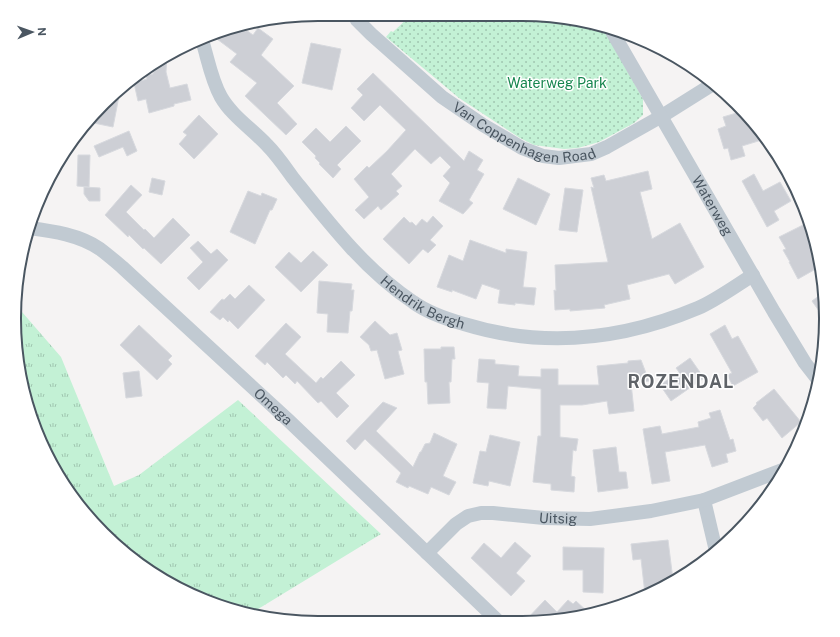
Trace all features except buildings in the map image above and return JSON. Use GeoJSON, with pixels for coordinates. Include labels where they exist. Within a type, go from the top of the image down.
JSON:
{"type":"FeatureCollection","features":[{"type":"Feature","properties":{"kind":"street","name":"Van Coppenhagen Road"},"geometry":{"type":"LineString","coordinates":[[358,21],[442,97],[483,125],[522,148],[544,156],[560,158],[591,154],[607,147],[662,116],[709,87]]}},
{"type":"Feature","properties":{"kind":"street","name":"Waterweg"},"geometry":{"type":"LineString","coordinates":[[615,36],[753,275],[805,363],[813,374]]}},
{"type":"Feature","properties":{"kind":"street","name":"Hendrik Bergh"},"geometry":{"type":"LineString","coordinates":[[203,45],[214,84],[228,108],[267,145],[327,221],[363,260],[413,303],[431,313],[476,328],[505,335],[562,339],[595,337],[651,326],[700,307],[753,275]]}},
{"type":"Feature","properties":{"kind":"street","name":"Omega"},"geometry":{"type":"LineString","coordinates":[[35,229],[52,230],[79,238],[99,248],[122,267],[288,420],[493,616]]}},
{"type":"Feature","properties":{"kind":"street","name":"Uitsig"},"geometry":{"type":"LineString","coordinates":[[427,553],[456,524],[468,516],[481,513],[544,518],[590,518],[652,511],[704,500],[776,473]]}},
{"type":"Feature","properties":{"kind":"street"},"geometry":{"type":"LineString","coordinates":[[704,500],[715,545]]}},
{"type":"Feature","properties":{"kind":"green space","name":"Waterweg Park"},"geometry":{"type":"Polygon","coordinates":[[[405,21],[522,21],[560,24],[606,34],[643,99],[643,115],[634,123],[599,142],[578,148],[564,149],[534,145],[520,138],[459,98],[386,37],[391,31],[393,32],[405,21]]]}},
{"type":"Feature","properties":{"kind":"green space"},"geometry":{"type":"Polygon","coordinates":[[[22,312],[61,357],[114,486],[139,475],[238,400],[381,534],[257,609],[223,600],[170,576],[137,555],[108,529],[82,500],[71,484],[52,450],[31,395],[24,357],[21,324],[22,312]]]}},
{"type":"Feature","properties":{"kind":"district","name":"ROZENDAL"},"geometry":{"type":"Point","coordinates":[681,381]}}]}
